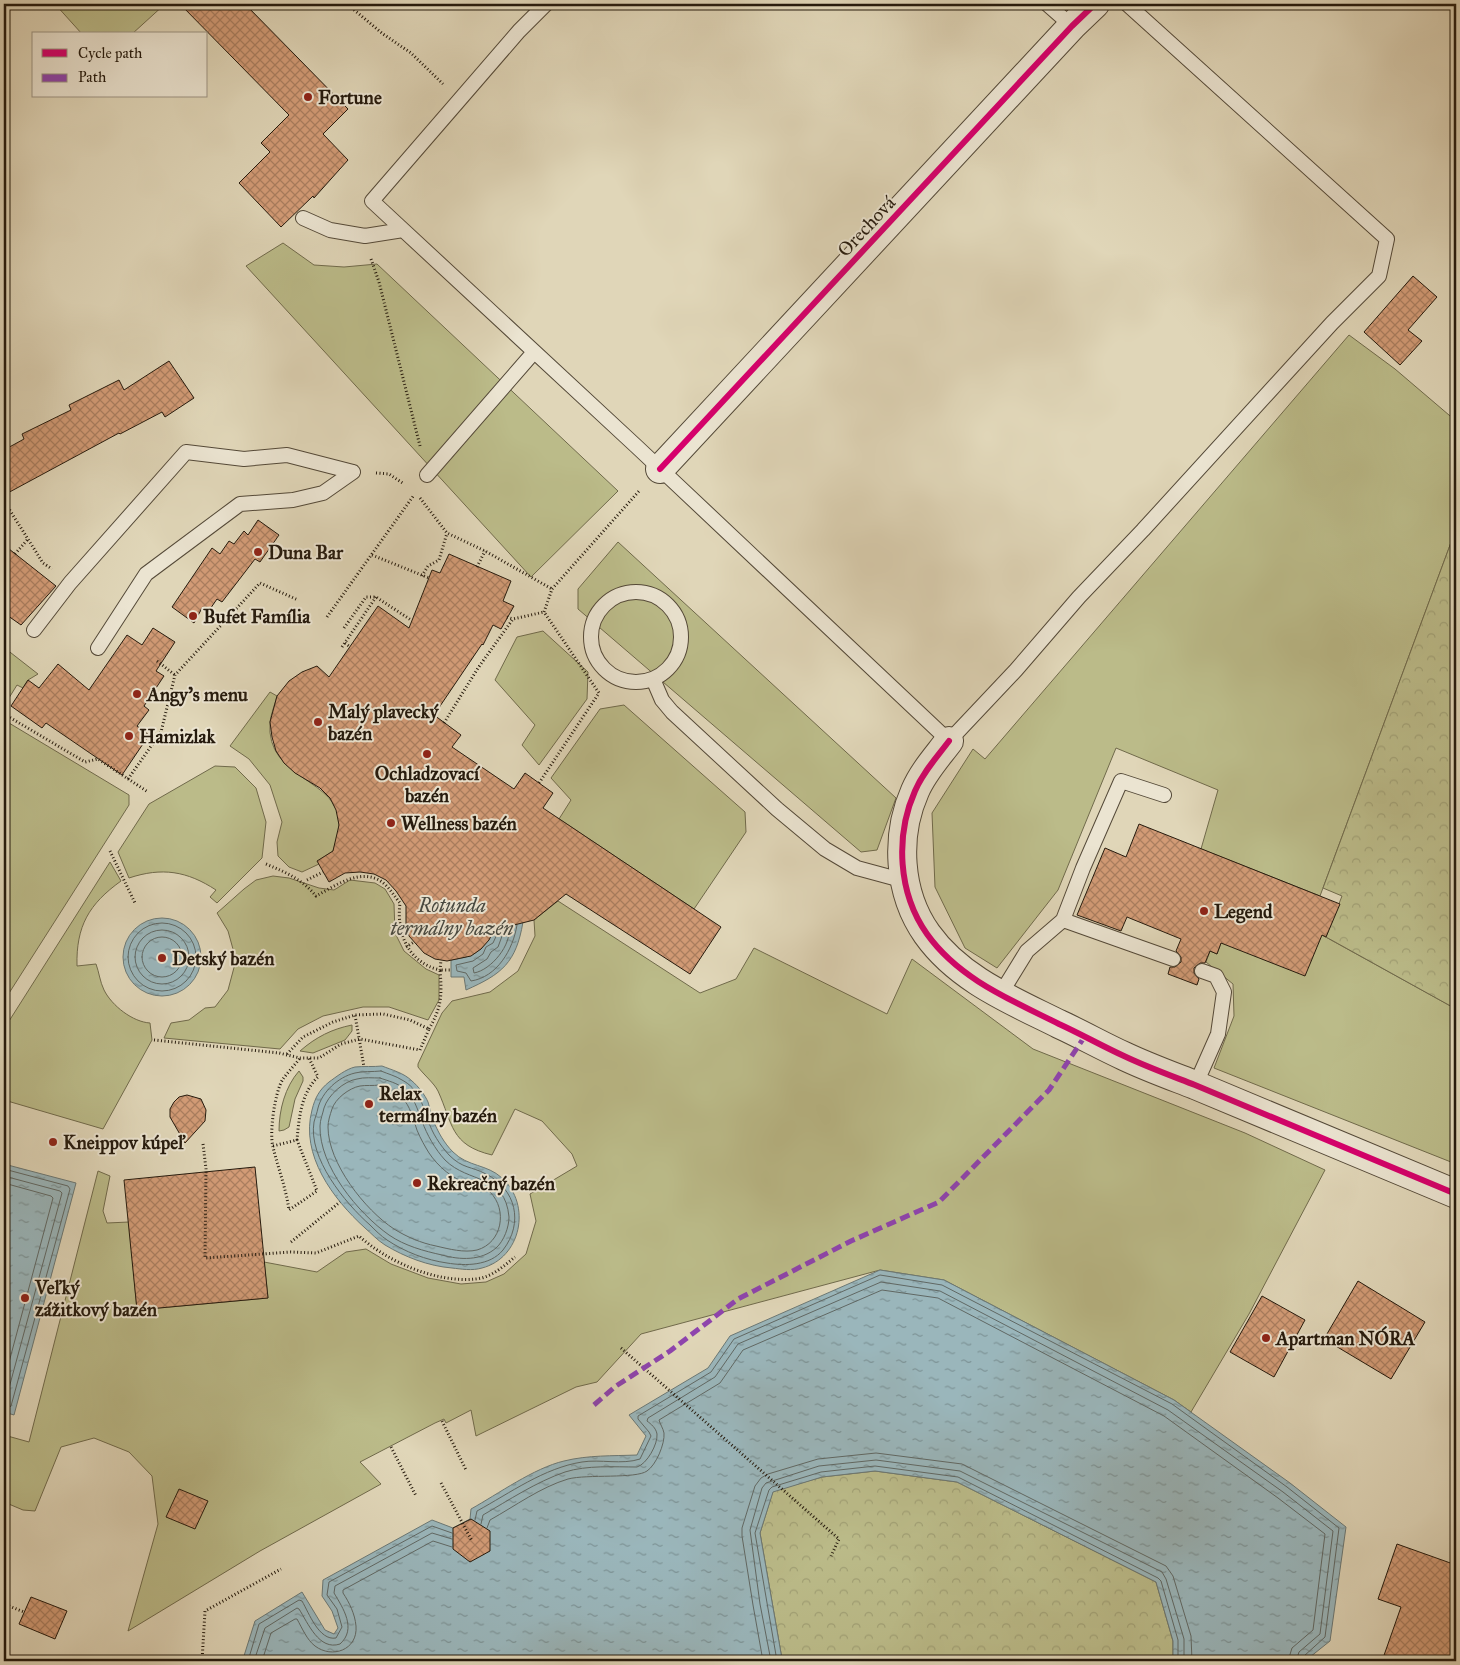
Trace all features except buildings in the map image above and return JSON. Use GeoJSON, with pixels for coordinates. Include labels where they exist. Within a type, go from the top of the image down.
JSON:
{"type":"FeatureCollection","features":[{"type":"Feature","properties":{"kind":"street","name":"Orechová"},"geometry":{"type":"LineString","coordinates":[[660,469],[1072,26],[1095,4]]}},
{"type":"Feature","properties":{"kind":"street"},"geometry":{"type":"LineString","coordinates":[[949,741],[925,772],[915,790],[908,808],[902,837],[902,858],[905,881],[917,917],[936,945],[962,970],[1000,995],[1123,1056],[1456,1194]]}},
{"type":"Feature","properties":{"kind":"lane"},"geometry":{"type":"LineString","coordinates":[[546,4],[519,31],[372,201],[949,741],[1332,323],[1379,276],[1387,239],[1128,4]]}},
{"type":"Feature","properties":{"kind":"lane"},"geometry":{"type":"LineString","coordinates":[[1048,4],[1072,26]]}},
{"type":"Feature","properties":{"kind":"lane"},"geometry":{"type":"LineString","coordinates":[[304,218],[330,230],[365,236],[403,230]]}},
{"type":"Feature","properties":{"kind":"lane"},"geometry":{"type":"LineString","coordinates":[[427,475],[534,352]]}},
{"type":"Feature","properties":{"kind":"lane"},"geometry":{"type":"LineString","coordinates":[[34,630],[70,583],[186,452],[244,459],[286,455],[353,472]]}},
{"type":"Feature","properties":{"kind":"lane"},"geometry":{"type":"LineString","coordinates":[[98,648],[146,574],[240,504],[293,500],[323,493],[353,472]]}},
{"type":"Feature","properties":{"kind":"lane"},"geometry":{"type":"LineString","coordinates":[[624,592],[651,594],[663,600],[673,610],[679,622],[680,648],[674,662],[665,672],[653,679],[640,682],[626,681],[614,676],[603,668],[595,657],[591,638],[594,618],[601,607],[612,598],[624,592]]}},
{"type":"Feature","properties":{"kind":"lane"},"geometry":{"type":"LineString","coordinates":[[653,679],[662,700],[672,712],[777,809],[825,849],[857,868],[905,881]]}},
{"type":"Feature","properties":{"kind":"lane"},"geometry":{"type":"LineString","coordinates":[[1000,995],[1028,951],[1063,920],[1083,868],[1121,781],[1164,795]]}},
{"type":"Feature","properties":{"kind":"lane"},"geometry":{"type":"LineString","coordinates":[[1063,920],[1173,959]]}},
{"type":"Feature","properties":{"kind":"lane"},"geometry":{"type":"LineString","coordinates":[[1195,1086],[1218,1034],[1224,992],[1216,976],[1202,971]]}},
{"type":"Feature","properties":{"kind":"path"},"geometry":{"type":"LineString","coordinates":[[350,4],[353,9],[383,34],[411,53],[445,86]]}},
{"type":"Feature","properties":{"kind":"path"},"geometry":{"type":"LineString","coordinates":[[327,617],[417,492],[427,475],[379,282],[366,245],[365,236]]}},
{"type":"Feature","properties":{"kind":"path"},"geometry":{"type":"LineString","coordinates":[[544,612],[552,589],[660,469]]}},
{"type":"Feature","properties":{"kind":"path"},"geometry":{"type":"LineString","coordinates":[[353,472],[389,474],[417,492],[447,534],[484,551],[552,589]]}},
{"type":"Feature","properties":{"kind":"path"},"geometry":{"type":"LineString","coordinates":[[4,500],[43,563],[70,583]]}},
{"type":"Feature","properties":{"kind":"path"},"geometry":{"type":"LineString","coordinates":[[422,576],[428,566],[439,560],[447,534]]}},
{"type":"Feature","properties":{"kind":"path"},"geometry":{"type":"LineString","coordinates":[[15,554],[28,539]]}},
{"type":"Feature","properties":{"kind":"path"},"geometry":{"type":"LineString","coordinates":[[477,567],[484,551]]}},
{"type":"Feature","properties":{"kind":"path"},"geometry":{"type":"LineString","coordinates":[[371,555],[429,578]]}},
{"type":"Feature","properties":{"kind":"path"},"geometry":{"type":"LineString","coordinates":[[128,779],[161,732],[175,675],[260,583],[298,600]]}},
{"type":"Feature","properties":{"kind":"path"},"geometry":{"type":"LineString","coordinates":[[344,628],[366,598],[376,598],[411,620]]}},
{"type":"Feature","properties":{"kind":"path"},"geometry":{"type":"LineString","coordinates":[[350,647],[344,645],[376,598]]}},
{"type":"Feature","properties":{"kind":"path"},"geometry":{"type":"LineString","coordinates":[[507,617],[513,619],[544,612]]}},
{"type":"Feature","properties":{"kind":"path"},"geometry":{"type":"LineString","coordinates":[[539,783],[599,693],[544,612]]}},
{"type":"Feature","properties":{"kind":"path"},"geometry":{"type":"LineString","coordinates":[[444,723],[478,668],[513,619]]}},
{"type":"Feature","properties":{"kind":"path"},"geometry":{"type":"LineString","coordinates":[[157,662],[175,675]]}},
{"type":"Feature","properties":{"kind":"path"},"geometry":{"type":"LineString","coordinates":[[4,714],[85,762],[98,759],[148,792]]}},
{"type":"Feature","properties":{"kind":"path"},"geometry":{"type":"LineString","coordinates":[[110,851],[135,903]]}},
{"type":"Feature","properties":{"kind":"path"},"geometry":{"type":"LineString","coordinates":[[266,864],[291,874],[307,886],[316,896],[355,876],[371,878],[382,882],[400,903],[398,914],[406,947],[430,968],[451,970]]}},
{"type":"Feature","properties":{"kind":"path"},"geometry":{"type":"LineString","coordinates":[[308,880],[323,872]]}},
{"type":"Feature","properties":{"kind":"path"},"geometry":{"type":"LineString","coordinates":[[406,947],[414,942]]}},
{"type":"Feature","properties":{"kind":"path"},"geometry":{"type":"LineString","coordinates":[[154,1040],[300,1058],[318,1058],[341,1044],[360,1039],[420,1050],[438,1014],[441,997],[441,960]]}},
{"type":"Feature","properties":{"kind":"path"},"geometry":{"type":"LineString","coordinates":[[286,1055],[303,1037],[333,1022],[355,1016],[383,1014],[410,1020],[430,1029]]}},
{"type":"Feature","properties":{"kind":"path"},"geometry":{"type":"LineString","coordinates":[[355,1016],[364,1068]]}},
{"type":"Feature","properties":{"kind":"path"},"geometry":{"type":"LineString","coordinates":[[300,1058],[282,1081],[274,1112],[271,1136],[287,1195],[289,1210],[317,1191],[297,1140],[300,1112],[310,1084],[318,1077],[309,1058]]}},
{"type":"Feature","properties":{"kind":"path"},"geometry":{"type":"LineString","coordinates":[[273,1146],[297,1140]]}},
{"type":"Feature","properties":{"kind":"path"},"geometry":{"type":"LineString","coordinates":[[203,1144],[206,1169],[205,1258],[291,1252],[316,1254],[359,1236],[370,1246],[401,1264],[442,1278],[476,1279],[499,1270],[515,1257]]}},
{"type":"Feature","properties":{"kind":"path"},"geometry":{"type":"LineString","coordinates":[[291,1242],[340,1202]]}},
{"type":"Feature","properties":{"kind":"path"},"geometry":{"type":"LineString","coordinates":[[621,1348],[839,1539],[830,1556]]}},
{"type":"Feature","properties":{"kind":"path"},"geometry":{"type":"LineString","coordinates":[[442,1421],[466,1470]]}},
{"type":"Feature","properties":{"kind":"path"},"geometry":{"type":"LineString","coordinates":[[391,1447],[416,1496]]}},
{"type":"Feature","properties":{"kind":"path"},"geometry":{"type":"LineString","coordinates":[[441,1483],[472,1541]]}},
{"type":"Feature","properties":{"kind":"path"},"geometry":{"type":"LineString","coordinates":[[202,1661],[205,1611],[281,1569]]}},
{"type":"Feature","properties":{"kind":"path"},"geometry":{"type":"LineString","coordinates":[[9,1606],[24,1612]]}},
{"type":"Feature","properties":{"kind":"green space"},"geometry":{"type":"Polygon","coordinates":[[[55,4],[165,4],[134,32],[80,32],[55,4]]]}},
{"type":"Feature","properties":{"kind":"green space"},"geometry":{"type":"Polygon","coordinates":[[[283,243],[314,265],[344,267],[377,264],[618,491],[531,577],[246,266],[283,243]]]}},
{"type":"Feature","properties":{"kind":"green space"},"geometry":{"type":"Polygon","coordinates":[[[1349,335],[1395,369],[1456,421],[1456,529],[1320,896],[1201,849],[1218,790],[1116,748],[1058,890],[997,968],[965,948],[935,887],[932,813],[973,749],[985,759],[1349,335]]]}},
{"type":"Feature","properties":{"kind":"green space"},"geometry":{"type":"Polygon","coordinates":[[[1456,529],[1456,1009],[1326,937],[1342,896],[1323,888],[1456,529]]]}},
{"type":"Feature","properties":{"kind":"green space"},"geometry":{"type":"Polygon","coordinates":[[[618,542],[896,798],[877,850],[861,852],[578,609],[578,589],[618,542]]]}},
{"type":"Feature","properties":{"kind":"green space"},"geometry":{"type":"Polygon","coordinates":[[[543,631],[588,672],[587,699],[539,765],[522,745],[535,725],[495,680],[517,637],[543,631]]]}},
{"type":"Feature","properties":{"kind":"green space"},"geometry":{"type":"Polygon","coordinates":[[[6,649],[38,674],[28,680],[23,688],[17,685],[4,706],[4,652],[6,649]]]}},
{"type":"Feature","properties":{"kind":"green space"},"geometry":{"type":"Polygon","coordinates":[[[270,692],[277,696],[270,722],[272,741],[279,756],[290,768],[328,797],[336,810],[339,825],[333,851],[318,861],[319,864],[302,872],[289,867],[278,856],[277,842],[282,822],[270,785],[249,759],[230,746],[270,692]]]}},
{"type":"Feature","properties":{"kind":"green space"},"geometry":{"type":"Polygon","coordinates":[[[624,705],[745,812],[746,832],[694,909],[559,819],[571,800],[551,778],[600,709],[624,705]]]}},
{"type":"Feature","properties":{"kind":"green space"},"geometry":{"type":"Polygon","coordinates":[[[4,720],[129,795],[129,805],[4,1001],[4,720]]]}},
{"type":"Feature","properties":{"kind":"green space"},"geometry":{"type":"Polygon","coordinates":[[[215,766],[235,767],[256,788],[266,822],[262,858],[217,903],[210,897],[216,890],[184,875],[163,872],[129,878],[118,852],[149,804],[215,766]]]}},
{"type":"Feature","properties":{"kind":"green space"},"geometry":{"type":"Polygon","coordinates":[[[110,862],[121,881],[100,898],[87,917],[79,939],[77,966],[96,964],[103,987],[112,1002],[137,1020],[150,1023],[152,1040],[103,1129],[4,1100],[4,1029],[110,862]]]}},
{"type":"Feature","properties":{"kind":"green space"},"geometry":{"type":"Polygon","coordinates":[[[273,876],[289,878],[319,888],[334,890],[350,880],[375,883],[385,889],[394,904],[395,933],[404,951],[426,969],[439,975],[439,1000],[428,1020],[389,1007],[363,1007],[323,1016],[298,1029],[280,1049],[164,1038],[171,1023],[189,1020],[205,1008],[215,1007],[228,990],[236,960],[228,931],[217,913],[256,880],[273,876]]]}},
{"type":"Feature","properties":{"kind":"green space"},"geometry":{"type":"Polygon","coordinates":[[[558,901],[700,993],[736,979],[754,948],[887,1014],[912,959],[1033,1049],[1245,1133],[1325,1170],[1249,1314],[1191,1412],[1174,1400],[944,1280],[880,1270],[641,1334],[597,1382],[576,1387],[476,1436],[471,1410],[446,1423],[444,1419],[435,1423],[360,1462],[381,1484],[260,1551],[128,1631],[158,1524],[152,1476],[129,1452],[94,1438],[61,1447],[35,1511],[23,1510],[4,1502],[4,1435],[29,1442],[98,1171],[110,1176],[103,1211],[107,1223],[129,1222],[137,1310],[268,1298],[264,1262],[317,1272],[346,1252],[366,1249],[391,1264],[428,1278],[461,1284],[486,1282],[504,1274],[526,1254],[536,1221],[530,1194],[577,1166],[572,1154],[542,1121],[515,1109],[492,1155],[478,1151],[468,1145],[455,1132],[438,1091],[418,1067],[418,1064],[442,1013],[452,1001],[490,992],[518,971],[535,936],[534,920],[558,901]]]}},
{"type":"Feature","properties":{"kind":"green space"},"geometry":{"type":"Polygon","coordinates":[[[1322,935],[1456,1009],[1456,1164],[1214,1068],[1234,1016],[1233,984],[1206,962],[1210,951],[1217,954],[1221,943],[1322,935]]]}},
{"type":"Feature","properties":{"kind":"green space"},"geometry":{"type":"Polygon","coordinates":[[[352,1025],[352,1031],[345,1040],[313,1053],[300,1051],[324,1034],[352,1025]]]}},
{"type":"Feature","properties":{"kind":"green space"},"geometry":{"type":"Polygon","coordinates":[[[299,1071],[303,1081],[295,1099],[289,1127],[279,1131],[284,1099],[290,1084],[299,1071]]]}},
{"type":"Feature","properties":{"kind":"green space"},"geometry":{"type":"Polygon","coordinates":[[[875,1471],[957,1482],[1156,1582],[1173,1641],[1173,1661],[783,1661],[760,1533],[773,1491],[822,1477],[875,1471]]]}},
{"type":"Feature","properties":{"kind":"water","name":"Detský bazén"},"geometry":{"type":"Polygon","coordinates":[[[162,918],[177,921],[189,930],[198,942],[201,957],[198,972],[189,984],[177,993],[162,996],[147,993],[135,984],[126,972],[123,957],[126,942],[135,930],[147,921],[162,918]]]}},
{"type":"Feature","properties":{"kind":"water","name":"Rotunda termálny bazén"},"geometry":{"type":"Polygon","coordinates":[[[523,922],[516,948],[498,972],[466,990],[464,977],[451,977],[451,960],[477,952],[494,930],[523,922]]]}},
{"type":"Feature","properties":{"kind":"water","name":"Rekreačný bazén"},"geometry":{"type":"Polygon","coordinates":[[[382,1066],[405,1076],[419,1088],[428,1102],[439,1133],[453,1152],[465,1160],[496,1173],[511,1189],[517,1202],[518,1229],[506,1254],[495,1262],[482,1268],[470,1270],[443,1267],[417,1260],[385,1245],[342,1204],[322,1175],[311,1143],[310,1127],[312,1110],[318,1094],[329,1082],[348,1069],[382,1066]]]}},
{"type":"Feature","properties":{"kind":"water","name":"Veľký zážitkový bazén"},"geometry":{"type":"Polygon","coordinates":[[[4,1164],[76,1183],[14,1415],[4,1412],[4,1164]]]}},
{"type":"Feature","properties":{"kind":"water"},"geometry":{"type":"Polygon","coordinates":[[[880,1270],[944,1280],[1174,1400],[1290,1483],[1346,1527],[1330,1641],[1305,1661],[1173,1661],[1173,1641],[1156,1582],[957,1482],[875,1471],[822,1477],[773,1492],[760,1533],[783,1661],[244,1661],[255,1621],[302,1592],[325,1630],[334,1634],[338,1628],[332,1611],[322,1596],[323,1580],[432,1520],[453,1528],[470,1519],[471,1509],[529,1475],[552,1464],[600,1456],[637,1455],[646,1436],[629,1415],[708,1368],[730,1336],[880,1270]]]}},
{"type":"Feature","properties":{"kind":"marked path"},"geometry":{"type":"LineString","coordinates":[[594,1405],[616,1386],[670,1351],[738,1299],[851,1241],[939,1202],[1049,1090],[1085,1036]]}},
{"type":"Feature","properties":{"kind":"cycle path"},"geometry":{"type":"LineString","coordinates":[[660,469],[1072,26],[1095,4]]}},
{"type":"Feature","properties":{"kind":"cycle path"},"geometry":{"type":"LineString","coordinates":[[949,741],[918,784],[904,827],[902,845],[905,883],[917,918],[927,934],[954,964],[1005,997],[1133,1060],[1456,1194]]}},
{"type":"Feature","properties":{"kind":"place","name":"Fortune"},"geometry":{"type":"Point","coordinates":[308,97]}},
{"type":"Feature","properties":{"kind":"place","name":"Duna Bar"},"geometry":{"type":"Point","coordinates":[258,552]}},
{"type":"Feature","properties":{"kind":"place","name":"Bufet Família"},"geometry":{"type":"Point","coordinates":[193,616]}},
{"type":"Feature","properties":{"kind":"place","name":"Angy's menu"},"geometry":{"type":"Point","coordinates":[137,694]}},
{"type":"Feature","properties":{"kind":"place","name":"Malý plavecký bazén"},"geometry":{"type":"Point","coordinates":[318,722]}},
{"type":"Feature","properties":{"kind":"place","name":"Hamizlak"},"geometry":{"type":"Point","coordinates":[129,736]}},
{"type":"Feature","properties":{"kind":"place","name":"Ochladzovací bazén"},"geometry":{"type":"Point","coordinates":[427,754]}},
{"type":"Feature","properties":{"kind":"place","name":"Wellness bazén"},"geometry":{"type":"Point","coordinates":[391,823]}},
{"type":"Feature","properties":{"kind":"place","name":"Legend"},"geometry":{"type":"Point","coordinates":[1204,911]}},
{"type":"Feature","properties":{"kind":"place","name":"Detský bazén"},"geometry":{"type":"Point","coordinates":[162,958]}},
{"type":"Feature","properties":{"kind":"place","name":"Relax termálny bazén"},"geometry":{"type":"Point","coordinates":[369,1104]}},
{"type":"Feature","properties":{"kind":"place","name":"Kneippov kúpeľ"},"geometry":{"type":"Point","coordinates":[53,1142]}},
{"type":"Feature","properties":{"kind":"place","name":"Rekreačný bazén"},"geometry":{"type":"Point","coordinates":[417,1183]}},
{"type":"Feature","properties":{"kind":"place","name":"Veľký zážitkový bazén"},"geometry":{"type":"Point","coordinates":[25,1298]}},
{"type":"Feature","properties":{"kind":"place","name":"Apartman NÓRA"},"geometry":{"type":"Point","coordinates":[1266,1338]}}]}
